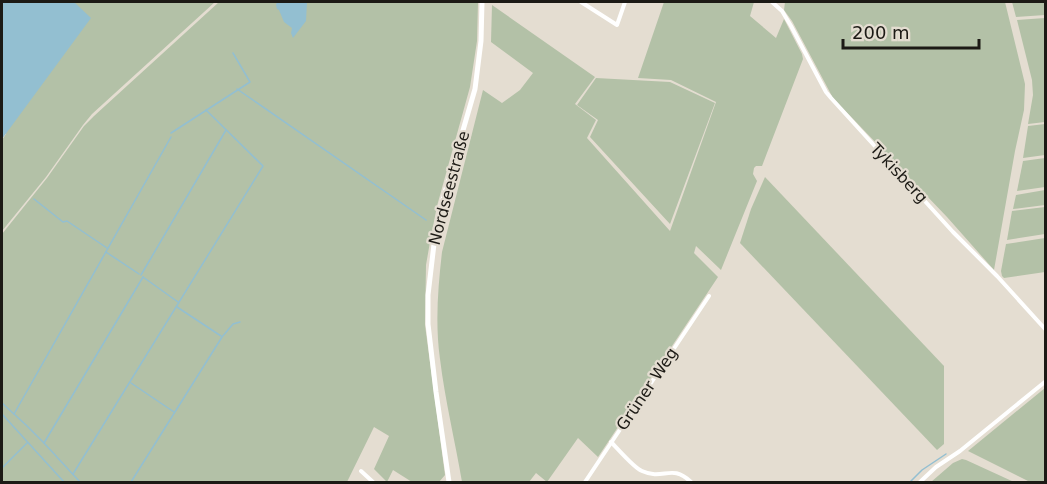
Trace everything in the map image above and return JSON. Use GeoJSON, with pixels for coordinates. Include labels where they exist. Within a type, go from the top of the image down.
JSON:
{"type":"FeatureCollection","features":[{"type":"Feature","properties":{"kind":"main road","name":"Nordseestraße"},"geometry":{"type":"LineString","coordinates":[[449,483],[428,324],[428,295],[441,206],[475,89],[482,41],[482,2]]}},
{"type":"Feature","properties":{"kind":"street"},"geometry":{"type":"LineString","coordinates":[[581,2],[617,26],[626,2]]}},
{"type":"Feature","properties":{"kind":"street","name":"Tykisberg"},"geometry":{"type":"LineString","coordinates":[[772,2],[782,11],[831,98],[1046,330]]}},
{"type":"Feature","properties":{"kind":"street","name":"Grüner Weg"},"geometry":{"type":"LineString","coordinates":[[585,483],[710,296]]}},
{"type":"Feature","properties":{"kind":"street"},"geometry":{"type":"LineString","coordinates":[[920,483],[936,467],[960,451],[1046,381]]}},
{"type":"Feature","properties":{"kind":"street"},"geometry":{"type":"LineString","coordinates":[[611,442],[640,471],[657,475],[677,472],[691,483]]}},
{"type":"Feature","properties":{"kind":"street"},"geometry":{"type":"LineString","coordinates":[[361,471],[373,483]]}},
{"type":"Feature","properties":{"kind":"green space"},"geometry":{"type":"Polygon","coordinates":[[[2,2],[215,2],[92,114],[46,177],[2,231],[2,140],[6,134],[2,2]]]}},
{"type":"Feature","properties":{"kind":"green space"},"geometry":{"type":"Polygon","coordinates":[[[219,2],[478,2],[477,41],[470,87],[437,206],[426,265],[425,325],[445,475],[439,482],[412,482],[393,470],[387,482],[374,469],[389,436],[374,427],[347,482],[2,482],[2,234],[47,178],[84,126],[219,2]]]}},
{"type":"Feature","properties":{"kind":"green space"},"geometry":{"type":"Polygon","coordinates":[[[664,2],[754,2],[750,16],[776,38],[784,19],[802,54],[803,59],[762,166],[754,168],[753,174],[757,181],[721,270],[696,246],[694,253],[718,277],[598,457],[578,438],[547,482],[536,473],[529,482],[462,482],[438,346],[439,278],[442,252],[483,90],[502,103],[520,90],[533,73],[491,42],[492,5],[595,77],[575,104],[596,120],[587,138],[670,231],[716,102],[671,80],[638,78],[664,2]]]}},
{"type":"Feature","properties":{"kind":"green space"},"geometry":{"type":"Polygon","coordinates":[[[785,2],[1005,2],[1025,84],[1024,110],[994,270],[947,217],[833,98],[784,10],[785,2]]]}},
{"type":"Feature","properties":{"kind":"green space"},"geometry":{"type":"Polygon","coordinates":[[[1012,2],[1045,2],[1045,15],[1016,17],[1012,2]]]}},
{"type":"Feature","properties":{"kind":"green space"},"geometry":{"type":"Polygon","coordinates":[[[1045,18],[1045,122],[1028,124],[1033,95],[1032,80],[1017,20],[1045,18]]]}},
{"type":"Feature","properties":{"kind":"green space"},"geometry":{"type":"Polygon","coordinates":[[[596,78],[670,82],[715,103],[670,224],[590,137],[598,120],[577,105],[596,78]]]}},
{"type":"Feature","properties":{"kind":"green space"},"geometry":{"type":"Polygon","coordinates":[[[1045,124],[1045,155],[1023,158],[1028,126],[1045,124]]]}},
{"type":"Feature","properties":{"kind":"green space"},"geometry":{"type":"Polygon","coordinates":[[[1045,158],[1045,187],[1017,191],[1023,161],[1045,158]]]}},
{"type":"Feature","properties":{"kind":"green space"},"geometry":{"type":"Polygon","coordinates":[[[765,177],[944,366],[944,444],[937,450],[740,243],[765,177]]]}},
{"type":"Feature","properties":{"kind":"green space"},"geometry":{"type":"Polygon","coordinates":[[[1045,190],[1045,205],[1013,209],[1016,195],[1045,190]]]}},
{"type":"Feature","properties":{"kind":"green space"},"geometry":{"type":"Polygon","coordinates":[[[1045,207],[1045,234],[1007,240],[1012,211],[1045,207]]]}},
{"type":"Feature","properties":{"kind":"green space"},"geometry":{"type":"Polygon","coordinates":[[[1045,238],[1045,272],[1004,278],[1002,276],[1006,244],[1045,238]]]}},
{"type":"Feature","properties":{"kind":"green space"},"geometry":{"type":"Polygon","coordinates":[[[1045,388],[1045,482],[1030,482],[968,451],[1045,388]]]}},
{"type":"Feature","properties":{"kind":"green space"},"geometry":{"type":"Polygon","coordinates":[[[962,459],[1014,482],[931,482],[953,463],[962,459]]]}},
{"type":"Feature","properties":{"kind":"water"},"geometry":{"type":"Polygon","coordinates":[[[2,2],[74,2],[91,18],[2,139],[2,2]]]}},
{"type":"Feature","properties":{"kind":"water"},"geometry":{"type":"Polygon","coordinates":[[[277,2],[307,2],[306,21],[293,38],[292,28],[284,22],[277,9],[277,2]]]}},
{"type":"Feature","properties":{"kind":"waterway"},"geometry":{"type":"LineString","coordinates":[[171,133],[250,82],[233,53]]}},
{"type":"Feature","properties":{"kind":"waterway"},"geometry":{"type":"LineString","coordinates":[[237,89],[426,220]]}},
{"type":"Feature","properties":{"kind":"waterway"},"geometry":{"type":"LineString","coordinates":[[73,474],[263,166],[206,110]]}},
{"type":"Feature","properties":{"kind":"waterway"},"geometry":{"type":"LineString","coordinates":[[141,275],[226,130]]}},
{"type":"Feature","properties":{"kind":"waterway"},"geometry":{"type":"LineString","coordinates":[[14,414],[171,137]]}},
{"type":"Feature","properties":{"kind":"waterway"},"geometry":{"type":"LineString","coordinates":[[34,199],[63,222],[67,221],[107,248]]}},
{"type":"Feature","properties":{"kind":"waterway"},"geometry":{"type":"LineString","coordinates":[[106,252],[139,274]]}},
{"type":"Feature","properties":{"kind":"waterway"},"geometry":{"type":"LineString","coordinates":[[143,277],[178,302]]}},
{"type":"Feature","properties":{"kind":"waterway"},"geometry":{"type":"LineString","coordinates":[[44,443],[143,277]]}},
{"type":"Feature","properties":{"kind":"waterway"},"geometry":{"type":"LineString","coordinates":[[177,307],[221,336]]}},
{"type":"Feature","properties":{"kind":"waterway"},"geometry":{"type":"LineString","coordinates":[[131,482],[222,337],[233,324],[240,322]]}},
{"type":"Feature","properties":{"kind":"waterway"},"geometry":{"type":"LineString","coordinates":[[131,383],[174,412]]}},
{"type":"Feature","properties":{"kind":"waterway"},"geometry":{"type":"LineString","coordinates":[[2,403],[80,482]]}},
{"type":"Feature","properties":{"kind":"waterway"},"geometry":{"type":"LineString","coordinates":[[2,414],[64,482]]}},
{"type":"Feature","properties":{"kind":"waterway"},"geometry":{"type":"LineString","coordinates":[[2,468],[27,443]]}},
{"type":"Feature","properties":{"kind":"waterway"},"geometry":{"type":"LineString","coordinates":[[910,482],[922,470],[946,454]]}}]}
